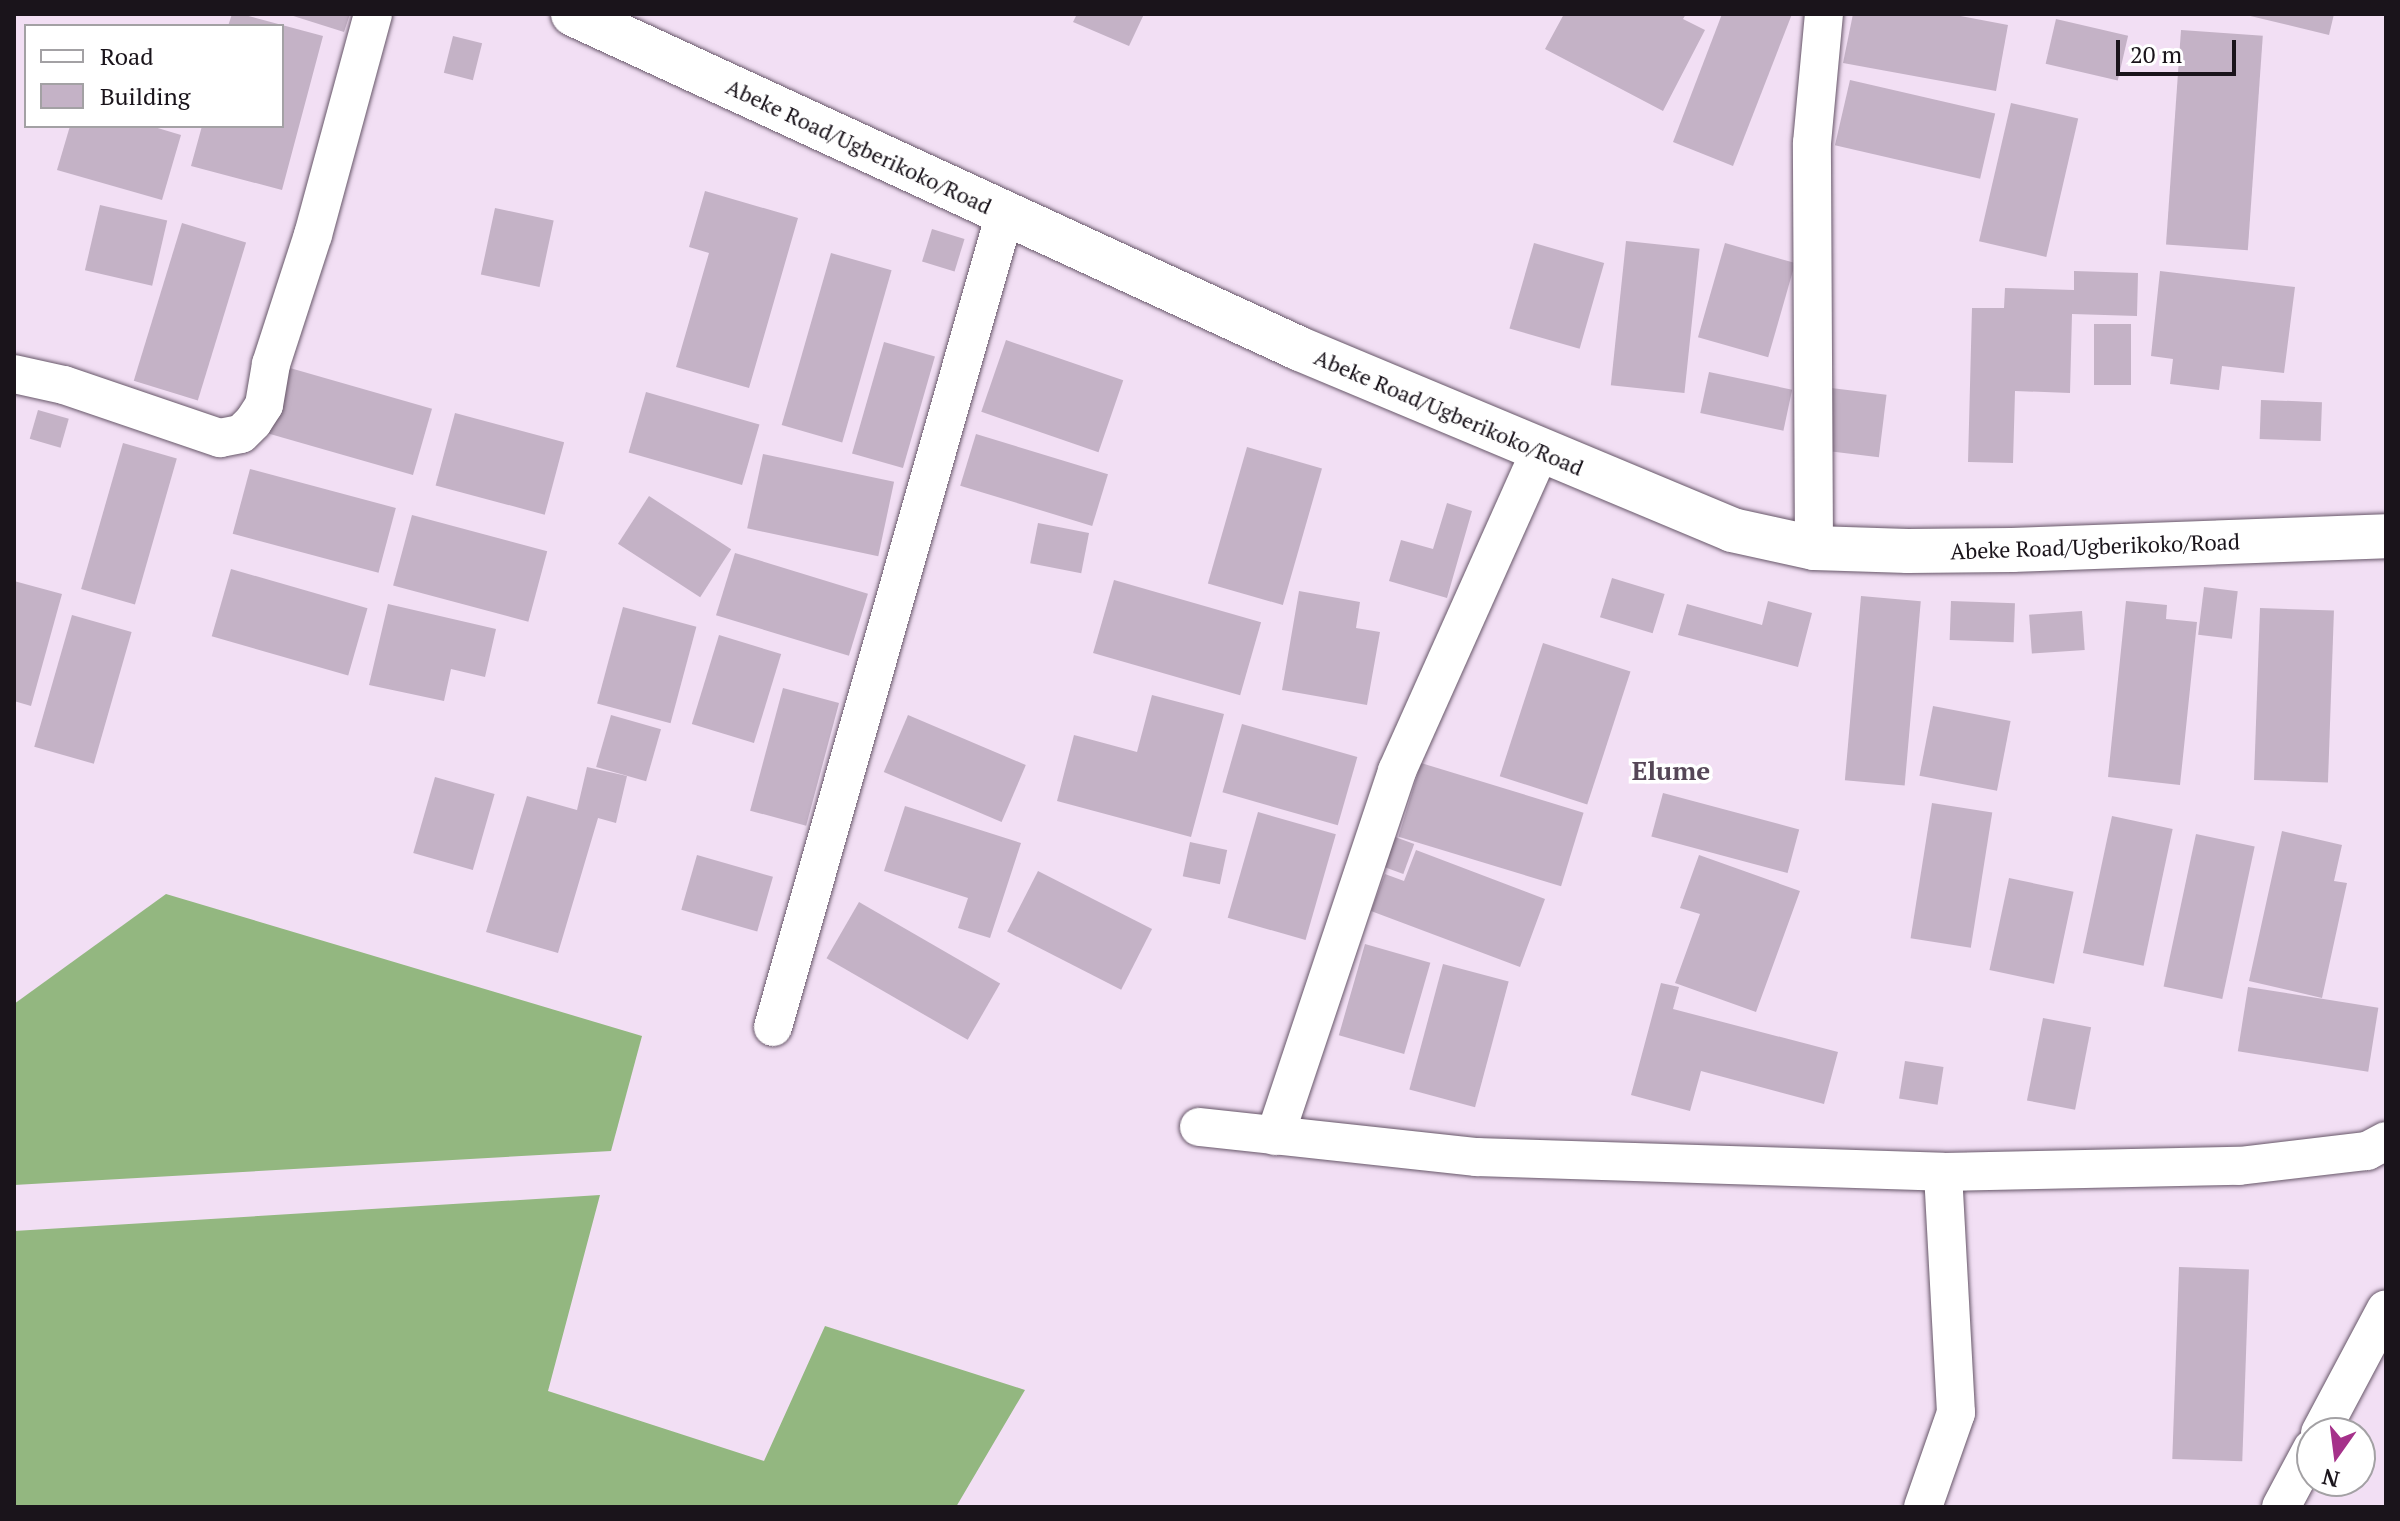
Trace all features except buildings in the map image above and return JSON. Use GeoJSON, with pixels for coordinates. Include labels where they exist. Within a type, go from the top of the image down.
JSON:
{"type":"FeatureCollection","features":[{"type":"Feature","properties":{"kind":"street"},"geometry":{"type":"LineString","coordinates":[[14,374],[64,385],[220,438],[241,434],[253,422],[264,405],[271,364],[313,235],[373,14]]}},
{"type":"Feature","properties":{"kind":"street","name":"Abeke Road/Ugberikoko/Road"},"geometry":{"type":"LineString","coordinates":[[573,14],[1300,349],[1732,530],[1814,548],[2012,550],[2386,536]]}},
{"type":"Feature","properties":{"kind":"street"},"geometry":{"type":"LineString","coordinates":[[1814,548],[1812,143],[1824,14]]}},
{"type":"Feature","properties":{"kind":"street"},"geometry":{"type":"LineString","coordinates":[[773,1027],[1005,213]]}},
{"type":"Feature","properties":{"kind":"street"},"geometry":{"type":"LineString","coordinates":[[1275,1136],[1397,771],[1540,452]]}},
{"type":"Feature","properties":{"kind":"street"},"geometry":{"type":"LineString","coordinates":[[1199,1127],[1476,1157],[1943,1172],[2239,1166],[2367,1151],[2386,1141]]}},
{"type":"Feature","properties":{"kind":"street"},"geometry":{"type":"LineString","coordinates":[[1923,1507],[1956,1413],[1943,1172]]}},
{"type":"Feature","properties":{"kind":"street"},"geometry":{"type":"LineString","coordinates":[[2329,1417],[2386,1309]]}},
{"type":"Feature","properties":{"kind":"street"},"geometry":{"type":"LineString","coordinates":[[2282,1507],[2296,1480]]}},
{"type":"Feature","properties":{"kind":"green space"},"geometry":{"type":"Polygon","coordinates":[[[166,894],[642,1036],[611,1151],[14,1185],[14,1004],[166,894]]]}},
{"type":"Feature","properties":{"kind":"green space"},"geometry":{"type":"Polygon","coordinates":[[[600,1195],[548,1391],[764,1461],[825,1326],[1025,1390],[956,1507],[14,1507],[14,1231],[600,1195]]]}},
{"type":"Feature","properties":{"kind":"district","name":"Elume"},"geometry":{"type":"Point","coordinates":[1671,771]}}]}
